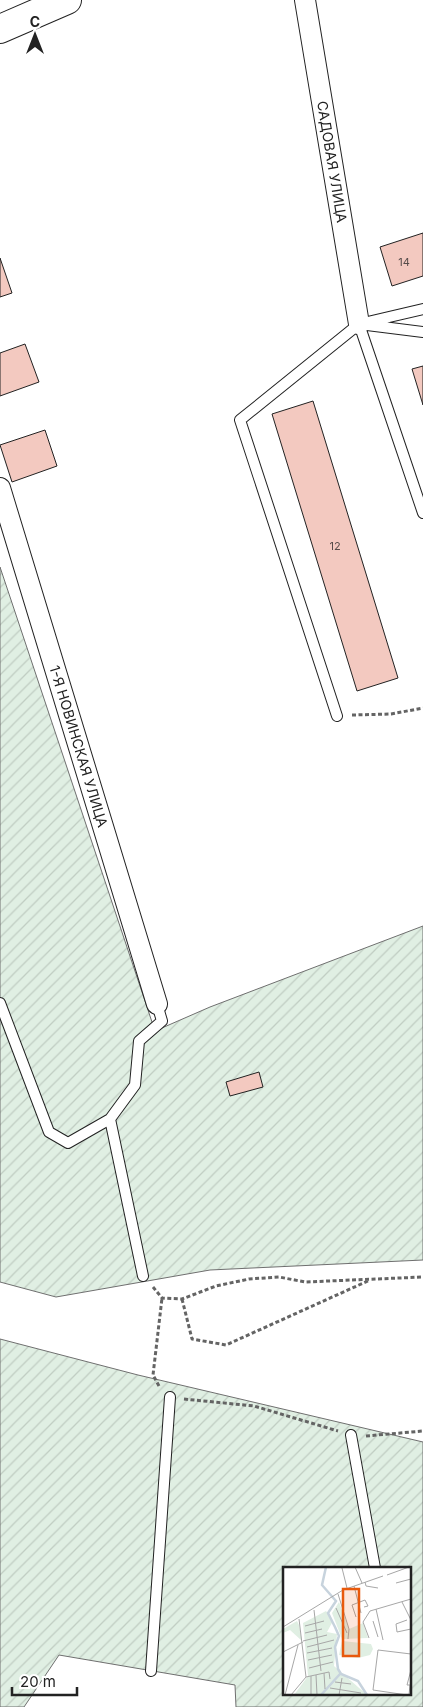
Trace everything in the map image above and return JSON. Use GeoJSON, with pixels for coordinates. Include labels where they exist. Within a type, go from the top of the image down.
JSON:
{"type":"FeatureCollection","features":[{"type":"Feature","properties":{"kind":"main road"},"geometry":{"type":"LineString","coordinates":[[0,29],[67,0]]}},
{"type":"Feature","properties":{"kind":"street","name":"САДОВАЯ УЛИЦА"},"geometry":{"type":"LineString","coordinates":[[305,0],[359,324]]}},
{"type":"Feature","properties":{"kind":"street","name":"1-Я НОВИНСКАЯ УЛИЦА"},"geometry":{"type":"LineString","coordinates":[[0,488],[157,1004]]}},
{"type":"Feature","properties":{"kind":"lane"},"geometry":{"type":"LineString","coordinates":[[337,716],[240,420],[359,324],[423,310]]}},
{"type":"Feature","properties":{"kind":"lane"},"geometry":{"type":"LineString","coordinates":[[359,324],[423,332]]}},
{"type":"Feature","properties":{"kind":"lane"},"geometry":{"type":"LineString","coordinates":[[359,324],[423,513]]}},
{"type":"Feature","properties":{"kind":"lane"},"geometry":{"type":"LineString","coordinates":[[0,1003],[49,1132],[68,1143],[110,1119],[135,1085],[139,1041],[162,1021],[157,1004]]}},
{"type":"Feature","properties":{"kind":"lane"},"geometry":{"type":"LineString","coordinates":[[110,1119],[143,1276]]}},
{"type":"Feature","properties":{"kind":"lane"},"geometry":{"type":"LineString","coordinates":[[151,1671],[170,1397]]}},
{"type":"Feature","properties":{"kind":"lane"},"geometry":{"type":"LineString","coordinates":[[351,1435],[375,1567]]}},
{"type":"Feature","properties":{"kind":"path"},"geometry":{"type":"LineString","coordinates":[[337,716],[391,714],[423,708]]}},
{"type":"Feature","properties":{"kind":"path"},"geometry":{"type":"LineString","coordinates":[[143,1276],[162,1298],[182,1299],[216,1286],[249,1279],[279,1277],[305,1282],[423,1277]]}},
{"type":"Feature","properties":{"kind":"path"},"geometry":{"type":"LineString","coordinates":[[182,1299],[192,1339],[226,1345],[373,1279]]}},
{"type":"Feature","properties":{"kind":"path"},"geometry":{"type":"LineString","coordinates":[[162,1298],[154,1375],[164,1396],[254,1406],[357,1436],[423,1431]]}},
{"type":"Feature","properties":{"kind":"green space"},"geometry":{"type":"Polygon","coordinates":[[[0,567],[155,1031],[210,1007],[423,926],[423,1260],[210,1270],[56,1297],[0,1282],[0,567]]]}},
{"type":"Feature","properties":{"kind":"green space"},"geometry":{"type":"Polygon","coordinates":[[[0,1339],[138,1375],[423,1442],[423,1707],[236,1707],[235,1685],[59,1655],[24,1707],[0,1707],[0,1339]]]}},
{"type":"Feature","properties":{"kind":"building"},"geometry":{"type":"Polygon","coordinates":[[[423,233],[423,276],[392,286],[380,247],[423,233]]]}},
{"type":"Feature","properties":{"kind":"building"},"geometry":{"type":"Polygon","coordinates":[[[0,258],[12,293],[0,297],[0,258]]]}},
{"type":"Feature","properties":{"kind":"building"},"geometry":{"type":"Polygon","coordinates":[[[25,344],[39,382],[0,396],[0,353],[25,344]]]}},
{"type":"Feature","properties":{"kind":"building"},"geometry":{"type":"Polygon","coordinates":[[[423,366],[423,405],[412,369],[423,366]]]}},
{"type":"Feature","properties":{"kind":"building"},"geometry":{"type":"Polygon","coordinates":[[[313,401],[398,678],[357,691],[272,414],[313,401]]]}},
{"type":"Feature","properties":{"kind":"building"},"geometry":{"type":"Polygon","coordinates":[[[45,430],[57,466],[12,482],[0,445],[45,430]]]}},
{"type":"Feature","properties":{"kind":"building"},"geometry":{"type":"Polygon","coordinates":[[[259,1072],[263,1087],[230,1096],[226,1082],[259,1072]]]}}]}
